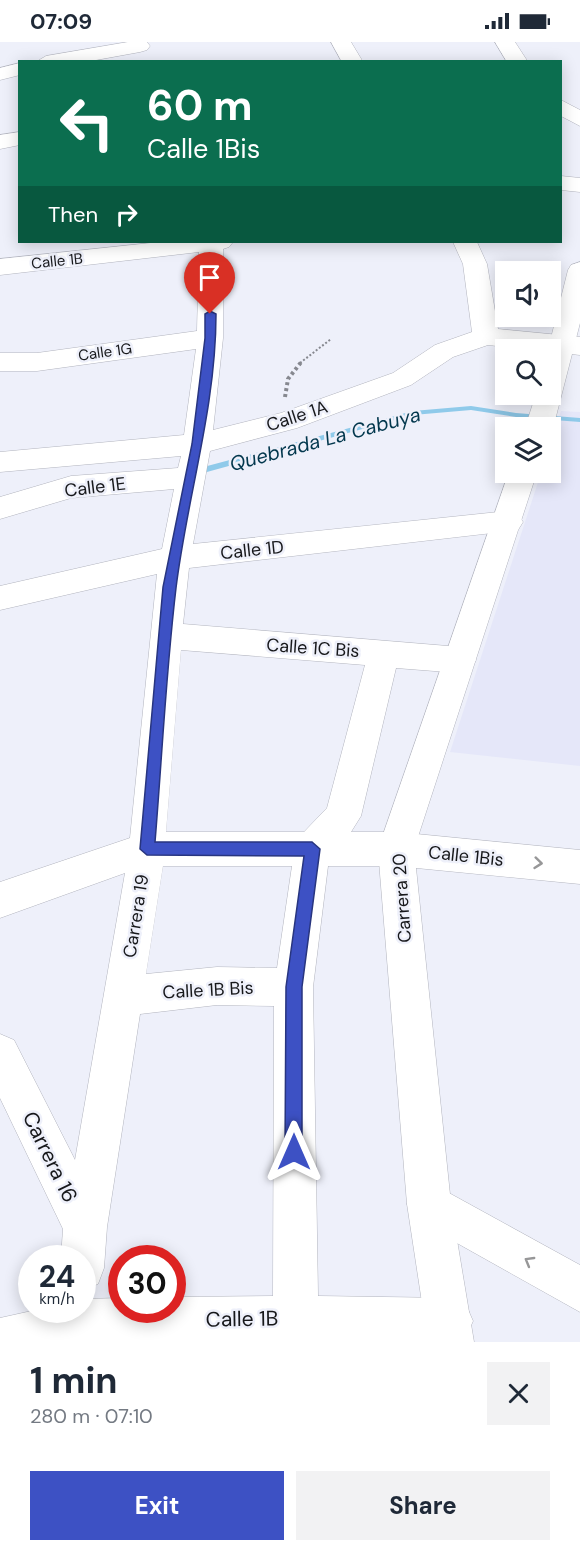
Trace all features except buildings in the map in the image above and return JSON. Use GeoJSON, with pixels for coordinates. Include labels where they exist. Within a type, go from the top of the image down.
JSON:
{"type":"FeatureCollection","features":[{"type":"Feature","properties":{"kind":"street"},"geometry":{"type":"LineString","coordinates":[[341,42],[352,60]]}},
{"type":"Feature","properties":{"kind":"street"},"geometry":{"type":"LineString","coordinates":[[505,42],[513,60]]}},
{"type":"Feature","properties":{"kind":"street"},"geometry":{"type":"LineString","coordinates":[[62,60],[143,50]]}},
{"type":"Feature","properties":{"kind":"street"},"geometry":{"type":"LineString","coordinates":[[0,74],[18,70]]}},
{"type":"Feature","properties":{"kind":"street"},"geometry":{"type":"LineString","coordinates":[[562,107],[580,120]]}},
{"type":"Feature","properties":{"kind":"street"},"geometry":{"type":"LineString","coordinates":[[0,142],[18,138]]}},
{"type":"Feature","properties":{"kind":"street"},"geometry":{"type":"LineString","coordinates":[[0,158],[18,155]]}},
{"type":"Feature","properties":{"kind":"street"},"geometry":{"type":"LineString","coordinates":[[562,183],[580,185]]}},
{"type":"Feature","properties":{"kind":"street","name":"Calle 1B"},"geometry":{"type":"LineString","coordinates":[[0,267],[205,243]]}},
{"type":"Feature","properties":{"kind":"street","name":"Carrera 19"},"geometry":{"type":"LineString","coordinates":[[84,1245],[147,849],[170,587],[193,467],[210,338],[214,243]]}},
{"type":"Feature","properties":{"kind":"street"},"geometry":{"type":"LineString","coordinates":[[465,243],[475,264],[486,336]]}},
{"type":"Feature","properties":{"kind":"street"},"geometry":{"type":"LineString","coordinates":[[547,406],[572,345],[580,270]]}},
{"type":"Feature","properties":{"kind":"street","name":"Calle 1A"},"geometry":{"type":"LineString","coordinates":[[0,462],[193,467],[287,421],[402,379],[444,351],[486,336],[572,345]]}},
{"type":"Feature","properties":{"kind":"street","name":"Calle 1G"},"geometry":{"type":"LineString","coordinates":[[0,362],[37,362],[210,338]]}},
{"type":"Feature","properties":{"kind":"street","name":"Calle 1E"},"geometry":{"type":"LineString","coordinates":[[1,508],[71,487],[193,467]]}},
{"type":"Feature","properties":{"kind":"street","name":"Carrera 20"},"geometry":{"type":"LineString","coordinates":[[450,1332],[429,1204],[396,849],[519,483]]}},
{"type":"Feature","properties":{"kind":"street","name":"Calle 1D"},"geometry":{"type":"LineString","coordinates":[[0,598],[176,558],[507,522]]}},
{"type":"Feature","properties":{"kind":"street","name":"Calle 1C Bis"},"geometry":{"type":"LineString","coordinates":[[166,636],[460,660]]}},
{"type":"Feature","properties":{"kind":"street"},"geometry":{"type":"LineString","coordinates":[[295,1330],[294,987],[312,849],[343,816],[384,653]]}},
{"type":"Feature","properties":{"kind":"street","name":"Calle 1Bis"},"geometry":{"type":"LineString","coordinates":[[0,900],[147,849],[396,849],[580,867]]}},
{"type":"Feature","properties":{"kind":"street","name":"Calle 1B Bis"},"geometry":{"type":"LineString","coordinates":[[123,996],[217,986],[294,987]]}},
{"type":"Feature","properties":{"kind":"street","name":"Carrera 16"},"geometry":{"type":"LineString","coordinates":[[0,1054],[85,1227]]}},
{"type":"Feature","properties":{"kind":"street"},"geometry":{"type":"LineString","coordinates":[[429,1204],[580,1290]]}},
{"type":"Feature","properties":{"kind":"street","name":"Calle 1B"},"geometry":{"type":"LineString","coordinates":[[0,1341],[79,1325],[450,1332]]}},
{"type":"Feature","properties":{"kind":"path"},"geometry":{"type":"LineString","coordinates":[[287,421],[283,385],[292,371],[331,339]]}},
{"type":"Feature","properties":{"kind":"shaded area"},"geometry":{"type":"Polygon","coordinates":[[[561,411],[580,412],[580,766],[450,752],[538,483],[561,483],[561,417],[559,417],[561,411]]]}},
{"type":"Feature","properties":{"kind":"waterway","name":"Quebrada La Cabuya"},"geometry":{"type":"LineString","coordinates":[[196,472],[413,413],[471,408],[516,415],[580,420]]}},
{"type":"Feature","properties":{"kind":"route"},"geometry":{"type":"LineString","coordinates":[[210,314],[210,338],[197,444],[170,587],[147,849],[312,849],[294,987],[294,1152]]}}]}
